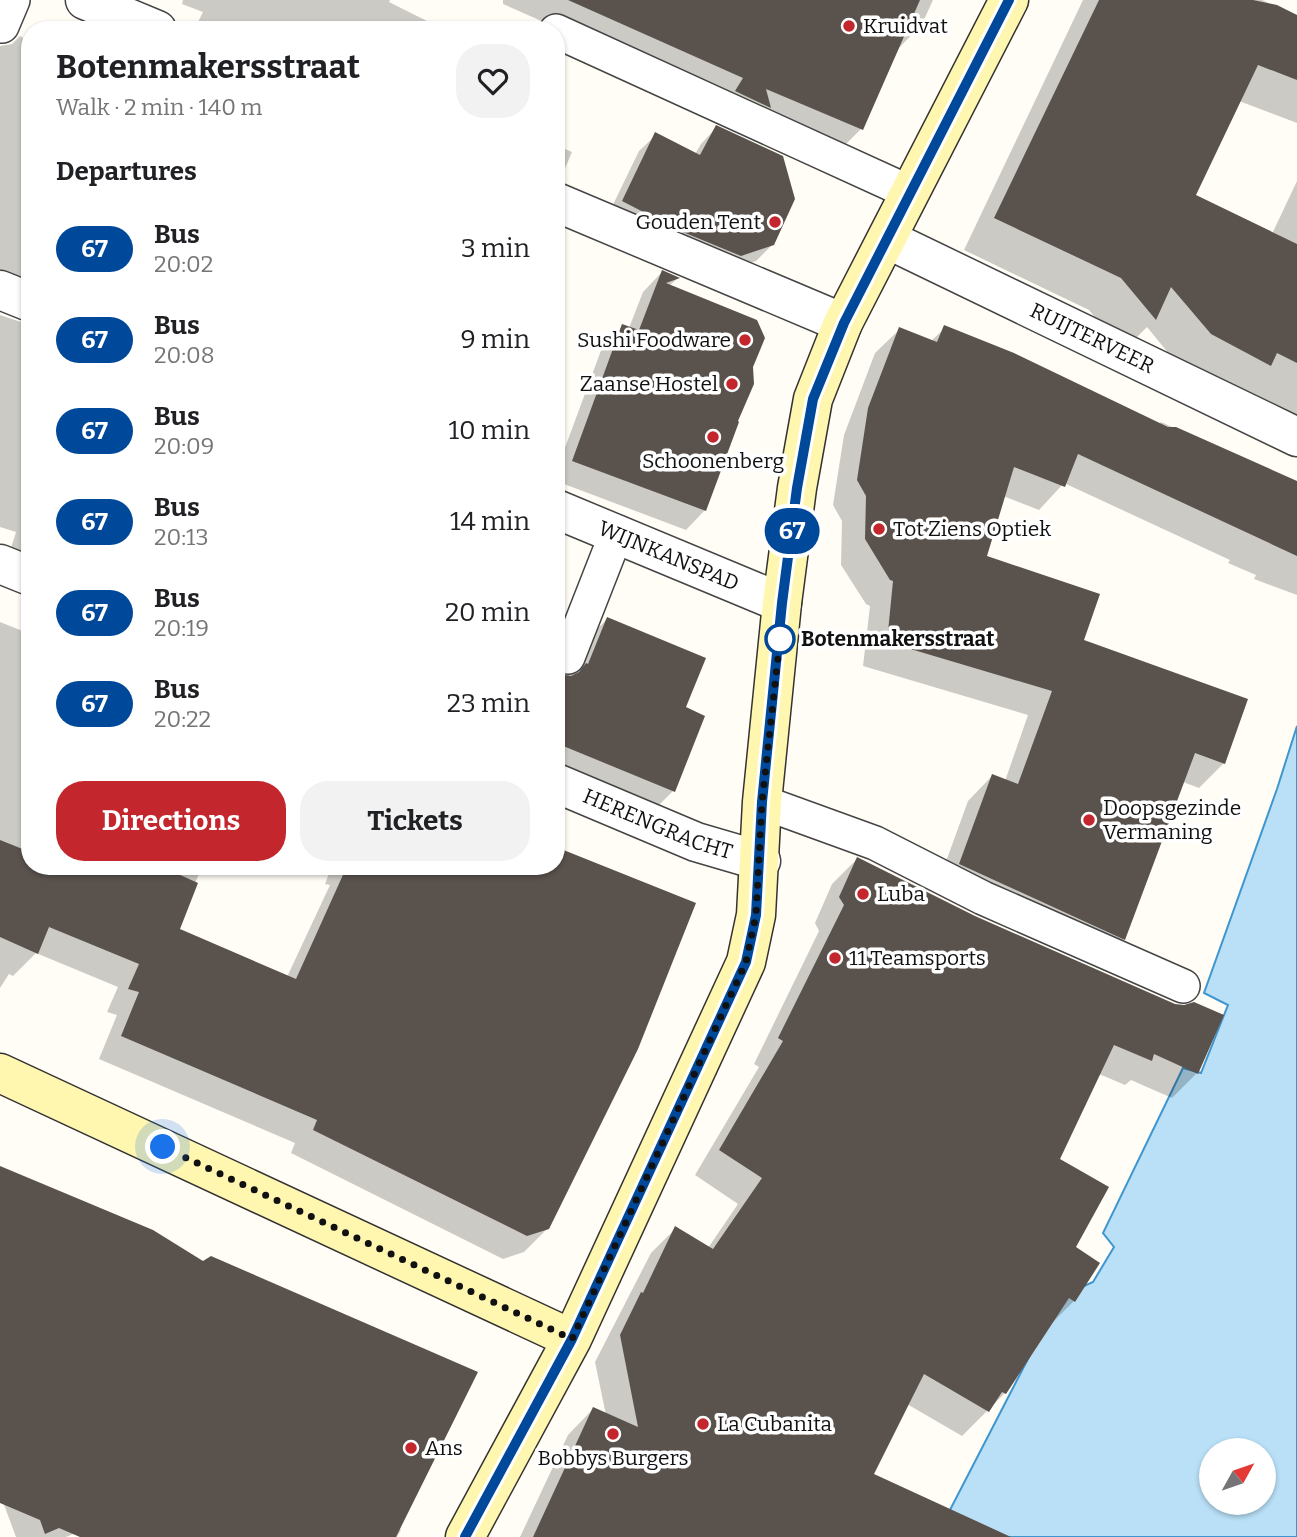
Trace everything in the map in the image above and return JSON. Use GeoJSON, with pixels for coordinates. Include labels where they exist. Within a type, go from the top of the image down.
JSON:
{"type":"FeatureCollection","features":[{"type":"Feature","properties":{"kind":"street"},"geometry":{"type":"LineString","coordinates":[[85,0],[142,16]]}},
{"type":"Feature","properties":{"kind":"street"},"geometry":{"type":"LineString","coordinates":[[465,1537],[572,1339],[746,962],[756,915],[761,861],[762,802],[782,603],[797,488],[813,399],[844,323],[1009,0]]}},
{"type":"Feature","properties":{"kind":"street"},"geometry":{"type":"LineString","coordinates":[[565,206],[844,323]]}},
{"type":"Feature","properties":{"kind":"street","name":"RUIJTERVEER"},"geometry":{"type":"LineString","coordinates":[[887,239],[1297,437]]}},
{"type":"Feature","properties":{"kind":"street"},"geometry":{"type":"LineString","coordinates":[[0,290],[21,298]]}},
{"type":"Feature","properties":{"kind":"street","name":"WIJNKANSPAD"},"geometry":{"type":"LineString","coordinates":[[565,512],[782,603]]}},
{"type":"Feature","properties":{"kind":"street"},"geometry":{"type":"LineString","coordinates":[[0,564],[21,572]]}},
{"type":"Feature","properties":{"kind":"street","name":"HERENGRACHT"},"geometry":{"type":"LineString","coordinates":[[565,787],[696,842],[761,861]]}},
{"type":"Feature","properties":{"kind":"street"},"geometry":{"type":"LineString","coordinates":[[0,1073],[572,1339]]}},
{"type":"Feature","properties":{"kind":"lane"},"geometry":{"type":"LineString","coordinates":[[565,35],[911,193]]}},
{"type":"Feature","properties":{"kind":"lane"},"geometry":{"type":"LineString","coordinates":[[565,656],[568,657],[617,532]]}},
{"type":"Feature","properties":{"kind":"lane"},"geometry":{"type":"LineString","coordinates":[[762,802],[875,843],[983,898],[1183,986]]}},
{"type":"Feature","properties":{"kind":"water"},"geometry":{"type":"Polygon","coordinates":[[[1297,726],[1297,1537],[936,1537],[1060,1297],[1093,1282],[1114,1247],[1103,1233],[1183,1068],[1201,1073],[1228,1005],[1204,993],[1297,726]]]}},
{"type":"Feature","properties":{"kind":"building"},"geometry":{"type":"Polygon","coordinates":[[[568,0],[920,0],[863,130],[766,89],[771,108],[735,91],[743,78],[568,0]]]}},
{"type":"Feature","properties":{"kind":"building"},"geometry":{"type":"Polygon","coordinates":[[[1099,0],[1253,0],[1277,5],[1297,15],[1297,80],[1258,65],[1196,195],[1297,244],[1297,363],[1277,353],[1271,366],[1211,334],[1171,287],[1156,320],[1121,278],[994,218],[1099,0]]]}},
{"type":"Feature","properties":{"kind":"building"},"geometry":{"type":"Polygon","coordinates":[[[716,125],[783,156],[795,199],[774,245],[741,256],[678,230],[622,201],[655,132],[700,155],[716,125]]]}},
{"type":"Feature","properties":{"kind":"building"},"geometry":{"type":"Polygon","coordinates":[[[662,270],[680,278],[666,283],[757,320],[765,338],[753,367],[754,384],[706,511],[572,461],[622,324],[639,330],[662,270]]]}},
{"type":"Feature","properties":{"kind":"building"},"geometry":{"type":"Polygon","coordinates":[[[944,325],[1014,353],[1168,427],[1176,427],[1297,481],[1297,556],[1078,454],[1065,487],[1014,467],[987,556],[1100,594],[1084,640],[1248,699],[1225,764],[1195,753],[1125,940],[959,864],[992,774],[1018,784],[1052,691],[887,642],[893,581],[865,539],[866,496],[857,480],[868,408],[899,327],[937,342],[944,325]]]}},
{"type":"Feature","properties":{"kind":"building"},"geometry":{"type":"Polygon","coordinates":[[[607,617],[706,658],[686,707],[705,716],[675,792],[565,747],[565,675],[571,676],[588,664],[607,617]]]}},
{"type":"Feature","properties":{"kind":"building"},"geometry":{"type":"Polygon","coordinates":[[[0,840],[21,848],[21,875],[180,875],[198,883],[180,929],[296,979],[343,875],[565,875],[565,851],[696,903],[638,1049],[549,1229],[527,1236],[313,1130],[317,1120],[121,1036],[139,992],[128,989],[139,964],[49,927],[38,954],[0,937],[0,840]]]}},
{"type":"Feature","properties":{"kind":"building"},"geometry":{"type":"Polygon","coordinates":[[[857,857],[975,916],[1175,1004],[1194,1002],[1224,1015],[1198,1074],[1154,1054],[1152,1061],[1114,1045],[1060,1159],[1109,1187],[1076,1247],[1100,1263],[1075,1302],[1069,1298],[1006,1394],[1002,1392],[989,1412],[924,1374],[874,1474],[1011,1537],[533,1537],[593,1407],[638,1427],[620,1335],[675,1226],[713,1249],[762,1178],[719,1150],[783,1041],[778,1038],[844,905],[839,897],[857,857]]]}},
{"type":"Feature","properties":{"kind":"building"},"geometry":{"type":"Polygon","coordinates":[[[0,1166],[153,1230],[203,1261],[211,1256],[478,1372],[396,1537],[80,1537],[59,1528],[45,1534],[40,1520],[0,1503],[0,1166]]]}},
{"type":"Feature","properties":{"kind":"bus line","name":"67"},"geometry":{"type":"LineString","coordinates":[[465,1537],[572,1339],[746,962],[756,915],[761,861],[762,802],[782,603],[797,488],[813,399],[844,323],[1009,0]]}},
{"type":"Feature","properties":{"kind":"place","name":"Kruidvat"},"geometry":{"type":"Point","coordinates":[849,26]}},
{"type":"Feature","properties":{"kind":"place","name":"Gouden Tent"},"geometry":{"type":"Point","coordinates":[775,222]}},
{"type":"Feature","properties":{"kind":"place","name":"Sushi Foodware"},"geometry":{"type":"Point","coordinates":[745,340]}},
{"type":"Feature","properties":{"kind":"place","name":"Zaanse Hostel"},"geometry":{"type":"Point","coordinates":[732,384]}},
{"type":"Feature","properties":{"kind":"place","name":"Schoonenberg"},"geometry":{"type":"Point","coordinates":[713,437]}},
{"type":"Feature","properties":{"kind":"place","name":"Tot Ziens Optiek"},"geometry":{"type":"Point","coordinates":[879,529]}},
{"type":"Feature","properties":{"kind":"place","name":"Botenmakersstraat"},"geometry":{"type":"Point","coordinates":[780,639]}},
{"type":"Feature","properties":{"kind":"place","name":"Doopsgezinde Vermaning"},"geometry":{"type":"Point","coordinates":[1089,820]}},
{"type":"Feature","properties":{"kind":"place","name":"Luba"},"geometry":{"type":"Point","coordinates":[863,894]}},
{"type":"Feature","properties":{"kind":"place","name":"11 Teamsports"},"geometry":{"type":"Point","coordinates":[835,958]}},
{"type":"Feature","properties":{"kind":"place","name":"La Cubanita"},"geometry":{"type":"Point","coordinates":[703,1424]}},
{"type":"Feature","properties":{"kind":"place","name":"Bobbys Burgers"},"geometry":{"type":"Point","coordinates":[613,1434]}},
{"type":"Feature","properties":{"kind":"place","name":"Ans"},"geometry":{"type":"Point","coordinates":[411,1448]}},
{"type":"Feature","properties":{"kind":"route"},"geometry":{"type":"LineString","coordinates":[[163,1147],[572,1339],[746,962],[756,915],[761,861],[762,802],[780,639]]}}]}
